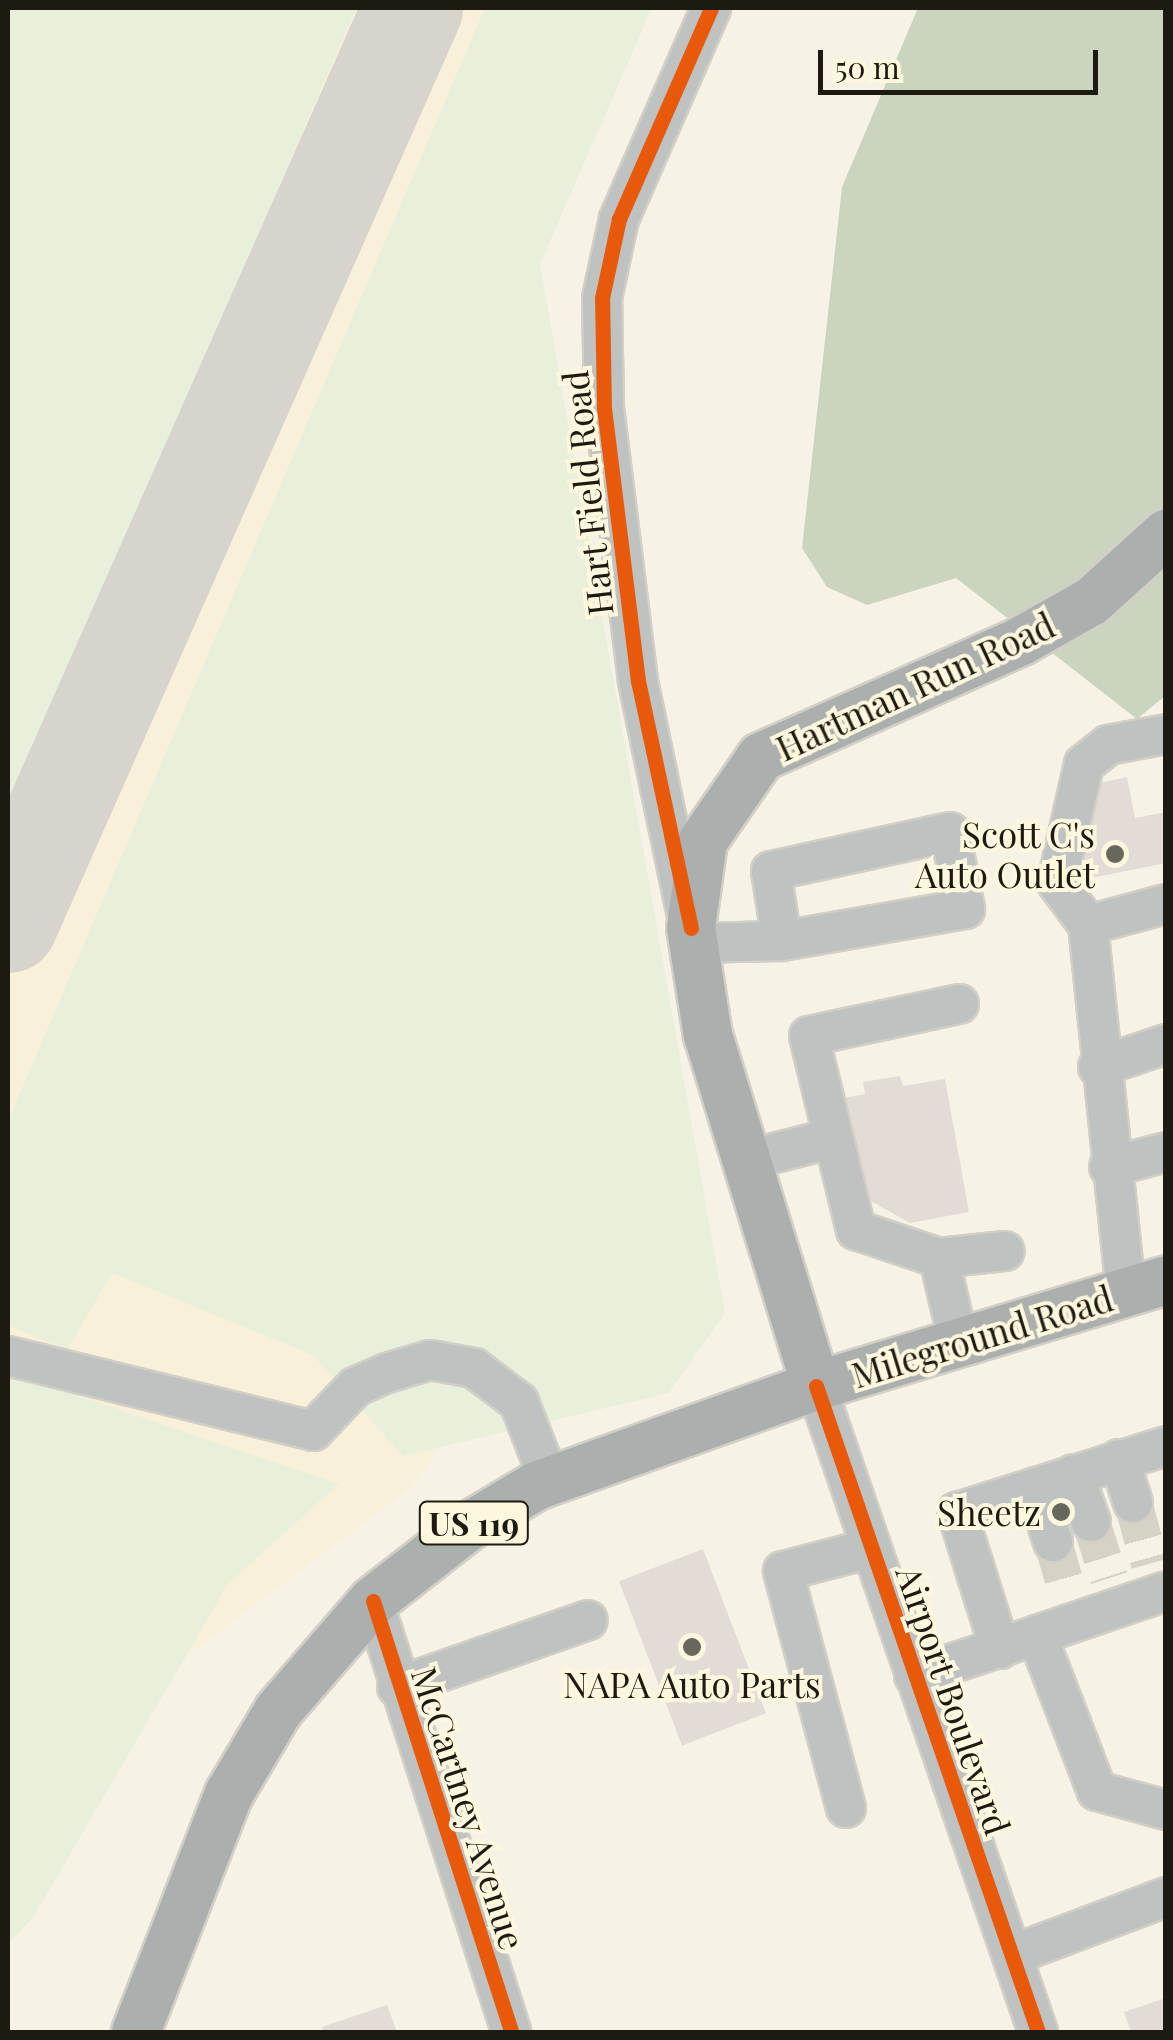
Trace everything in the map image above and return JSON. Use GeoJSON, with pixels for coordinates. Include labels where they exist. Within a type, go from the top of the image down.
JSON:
{"type":"FeatureCollection","features":[{"type":"Feature","properties":{"kind":"main road","name":"Hartman Run Road"},"geometry":{"type":"LineString","coordinates":[[816,1386],[708,1036],[691,935],[703,840],[761,757],[1021,641],[1092,601],[1166,534]]}},
{"type":"Feature","properties":{"kind":"main road","name":"Mileground Road"},"geometry":{"type":"LineString","coordinates":[[136,2032],[229,1794],[278,1711],[372,1602],[469,1526],[550,1482],[816,1386],[1146,1286]]}},
{"type":"Feature","properties":{"kind":"street","name":"Hart Field Road"},"geometry":{"type":"LineString","coordinates":[[691,935],[638,681],[604,408],[602,298],[620,218],[711,8]]}},
{"type":"Feature","properties":{"kind":"street"},"geometry":{"type":"LineString","coordinates":[[1146,1286],[1109,1167],[1088,925],[1057,883],[1084,764],[1108,745],[1166,734]]}},
{"type":"Feature","properties":{"kind":"street"},"geometry":{"type":"LineString","coordinates":[[691,935],[782,941],[965,909],[950,832],[771,872],[782,941]]}},
{"type":"Feature","properties":{"kind":"street"},"geometry":{"type":"LineString","coordinates":[[1088,925],[1166,904]]}},
{"type":"Feature","properties":{"kind":"street"},"geometry":{"type":"LineString","coordinates":[[959,1004],[809,1036],[856,1230],[939,1258],[1004,1251]]}},
{"type":"Feature","properties":{"kind":"street"},"geometry":{"type":"LineString","coordinates":[[1098,1067],[1166,1044]]}},
{"type":"Feature","properties":{"kind":"street"},"geometry":{"type":"LineString","coordinates":[[746,1160],[833,1138]]}},
{"type":"Feature","properties":{"kind":"street"},"geometry":{"type":"LineString","coordinates":[[1109,1167],[1166,1152]]}},
{"type":"Feature","properties":{"kind":"street"},"geometry":{"type":"LineString","coordinates":[[939,1258],[959,1344]]}},
{"type":"Feature","properties":{"kind":"street"},"geometry":{"type":"LineString","coordinates":[[8,1356],[313,1431],[355,1387],[387,1373],[430,1360],[474,1368],[519,1402],[550,1482]]}},
{"type":"Feature","properties":{"kind":"street","name":"Airport Boulevard"},"geometry":{"type":"LineString","coordinates":[[816,1386],[1038,2032]]}},
{"type":"Feature","properties":{"kind":"street"},"geometry":{"type":"LineString","coordinates":[[1000,1649],[957,1512],[1119,1458],[1163,1455]]}},
{"type":"Feature","properties":{"kind":"street"},"geometry":{"type":"LineString","coordinates":[[1119,1458],[1132,1503]]}},
{"type":"Feature","properties":{"kind":"street"},"geometry":{"type":"LineString","coordinates":[[1074,1474],[1091,1522]]}},
{"type":"Feature","properties":{"kind":"street"},"geometry":{"type":"LineString","coordinates":[[1035,1487],[1053,1542]]}},
{"type":"Feature","properties":{"kind":"street"},"geometry":{"type":"LineString","coordinates":[[846,1808],[783,1571],[871,1548]]}},
{"type":"Feature","properties":{"kind":"street"},"geometry":{"type":"LineString","coordinates":[[914,1676],[1038,1635],[1072,1606],[1158,1583]]}},
{"type":"Feature","properties":{"kind":"street","name":"McCartney Avenue"},"geometry":{"type":"LineString","coordinates":[[372,1602],[512,2032]]}},
{"type":"Feature","properties":{"kind":"street"},"geometry":{"type":"LineString","coordinates":[[398,1686],[588,1620]]}},
{"type":"Feature","properties":{"kind":"street"},"geometry":{"type":"LineString","coordinates":[[1038,1635],[1097,1791],[1166,1810]]}},
{"type":"Feature","properties":{"kind":"street"},"geometry":{"type":"LineString","coordinates":[[1012,1955],[1166,1897]]}},
{"type":"Feature","properties":{"kind":"shaded area"},"geometry":{"type":"Polygon","coordinates":[[[8,8],[627,8],[494,294],[682,1107],[411,1488],[172,1667],[8,1897],[8,8]]]}},
{"type":"Feature","properties":{"kind":"green space"},"geometry":{"type":"Polygon","coordinates":[[[8,8],[356,8],[8,815],[8,8]]]}},
{"type":"Feature","properties":{"kind":"green space"},"geometry":{"type":"Polygon","coordinates":[[[485,8],[652,8],[540,264],[725,1313],[669,1393],[403,1456],[313,1355],[112,1273],[67,1350],[8,1325],[8,1121],[485,8]]]}},
{"type":"Feature","properties":{"kind":"green space"},"geometry":{"type":"Polygon","coordinates":[[[918,8],[1165,8],[1165,696],[1137,719],[956,578],[867,605],[827,587],[802,548],[842,187],[918,8]]]}},
{"type":"Feature","properties":{"kind":"green space"},"geometry":{"type":"Polygon","coordinates":[[[8,1372],[339,1484],[228,1584],[34,1916],[8,1944],[8,1372]]]}},
{"type":"Feature","properties":{"kind":"building"},"geometry":{"type":"Polygon","coordinates":[[[1127,777],[1135,818],[1166,812],[1166,863],[1066,883],[1072,789],[1127,777]]]}},
{"type":"Feature","properties":{"kind":"building"},"geometry":{"type":"Polygon","coordinates":[[[900,1076],[903,1086],[945,1079],[969,1212],[910,1223],[862,1196],[843,1098],[865,1094],[863,1082],[900,1076]]]}},
{"type":"Feature","properties":{"kind":"building","name":"NAPA Auto Parts"},"geometry":{"type":"Polygon","coordinates":[[[703,1549],[766,1713],[682,1746],[619,1581],[703,1549]]]}},
{"type":"Feature","properties":{"kind":"building"},"geometry":{"type":"Polygon","coordinates":[[[1166,1998],[1166,2032],[1131,2032],[1124,2012],[1166,1998]]]}},
{"type":"Feature","properties":{"kind":"building"},"geometry":{"type":"Polygon","coordinates":[[[387,2005],[397,2032],[324,2032],[322,2027],[387,2005]]]}},
{"type":"Feature","properties":{"kind":"taxiway"},"geometry":{"type":"LineString","coordinates":[[8,923],[413,8]]}},
{"type":"Feature","properties":{"kind":"tunnel"},"geometry":{"type":"LineString","coordinates":[[1133,1503],[1150,1564]]}},
{"type":"Feature","properties":{"kind":"tunnel"},"geometry":{"type":"LineString","coordinates":[[1091,1522],[1109,1578]]}},
{"type":"Feature","properties":{"kind":"tunnel"},"geometry":{"type":"LineString","coordinates":[[1053,1542],[1067,1591]]}},
{"type":"Feature","properties":{"kind":"cycle path"},"geometry":{"type":"LineString","coordinates":[[691,928],[638,681],[604,408],[602,298],[619,219],[711,8]]}},
{"type":"Feature","properties":{"kind":"cycle path"},"geometry":{"type":"LineString","coordinates":[[816,1386],[1038,2032]]}},
{"type":"Feature","properties":{"kind":"cycle path"},"geometry":{"type":"LineString","coordinates":[[373,1601],[511,2032]]}},
{"type":"Feature","properties":{"kind":"place","name":"Scott C's Auto Outlet"},"geometry":{"type":"Point","coordinates":[1115,854]}},
{"type":"Feature","properties":{"kind":"place","name":"Sheetz"},"geometry":{"type":"Point","coordinates":[1061,1512]}},
{"type":"Feature","properties":{"kind":"place","name":"NAPA Auto Parts"},"geometry":{"type":"Point","coordinates":[692,1647]}}]}
